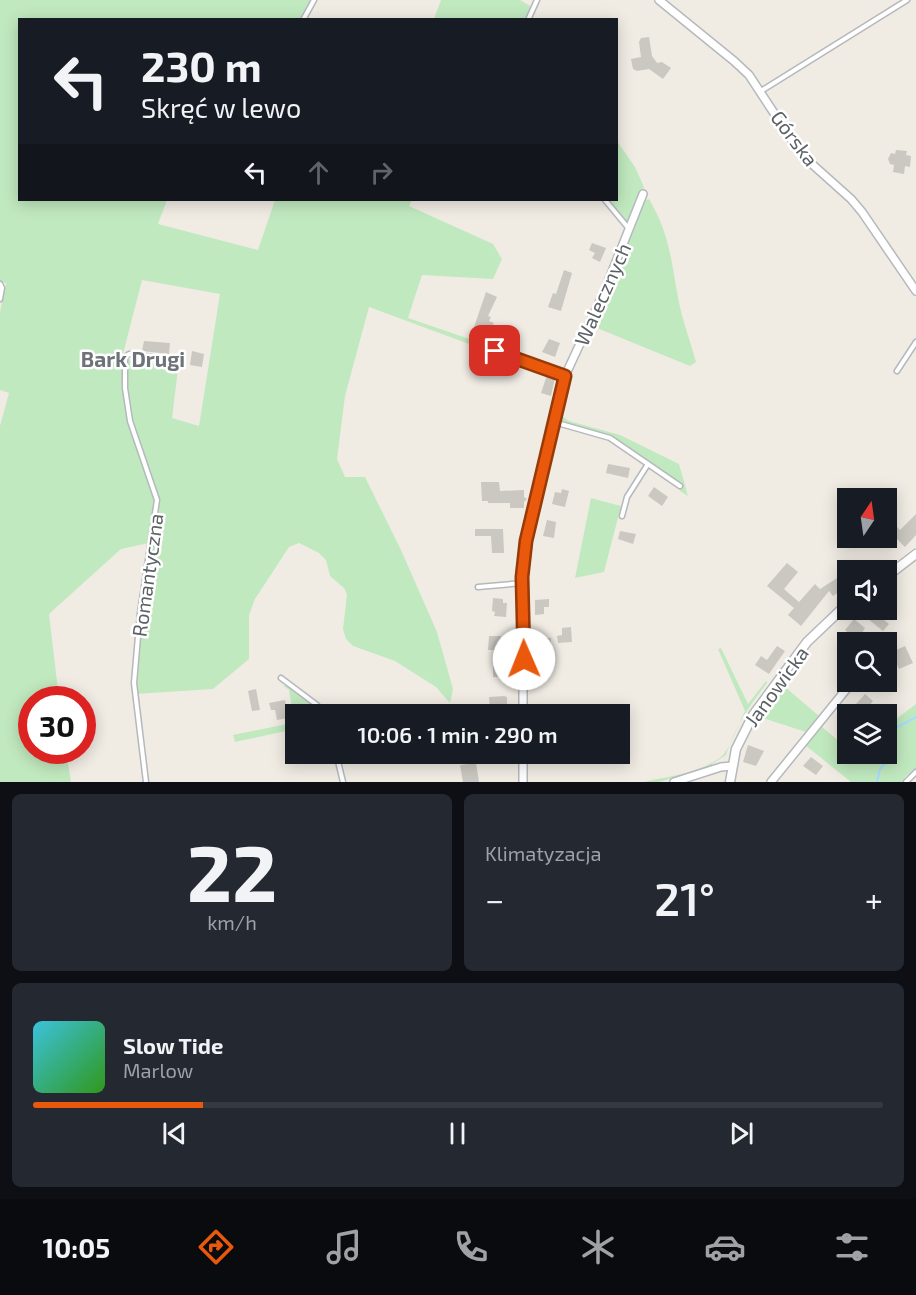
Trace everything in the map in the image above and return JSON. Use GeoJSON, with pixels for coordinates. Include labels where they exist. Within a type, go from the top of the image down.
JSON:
{"type":"FeatureCollection","features":[{"type":"Feature","properties":{"kind":"street","name":"Górska"},"geometry":{"type":"LineString","coordinates":[[659,0],[734,61],[761,91],[795,145],[862,212],[916,291]]}},
{"type":"Feature","properties":{"kind":"street","name":"Walecznych"},"geometry":{"type":"LineString","coordinates":[[524,704],[523,583],[526,541],[553,422],[565,376],[644,194]]}},
{"type":"Feature","properties":{"kind":"street"},"geometry":{"type":"LineString","coordinates":[[897,569],[916,554]]}},
{"type":"Feature","properties":{"kind":"street","name":"Janowicka"},"geometry":{"type":"LineString","coordinates":[[730,782],[739,740],[753,714],[807,642],[837,613]]}},
{"type":"Feature","properties":{"kind":"street"},"geometry":{"type":"LineString","coordinates":[[771,782],[844,692]]}},
{"type":"Feature","properties":{"kind":"street"},"geometry":{"type":"LineString","coordinates":[[523,764],[523,782]]}},
{"type":"Feature","properties":{"kind":"street"},"geometry":{"type":"LineString","coordinates":[[674,782],[721,767],[732,766]]}},
{"type":"Feature","properties":{"kind":"lane"},"geometry":{"type":"LineString","coordinates":[[304,18],[314,0]]}},
{"type":"Feature","properties":{"kind":"lane"},"geometry":{"type":"LineString","coordinates":[[529,18],[537,0]]}},
{"type":"Feature","properties":{"kind":"lane"},"geometry":{"type":"LineString","coordinates":[[761,91],[907,0]]}},
{"type":"Feature","properties":{"kind":"lane"},"geometry":{"type":"LineString","coordinates":[[606,201],[630,230]]}},
{"type":"Feature","properties":{"kind":"lane"},"geometry":{"type":"LineString","coordinates":[[0,284],[2,288],[0,299]]}},
{"type":"Feature","properties":{"kind":"lane"},"geometry":{"type":"LineString","coordinates":[[897,371],[916,342]]}},
{"type":"Feature","properties":{"kind":"lane"},"geometry":{"type":"LineString","coordinates":[[495,351],[565,376]]}},
{"type":"Feature","properties":{"kind":"lane","name":"Romantyczna"},"geometry":{"type":"LineString","coordinates":[[146,782],[134,683],[140,613],[158,500],[130,421],[125,388],[125,357],[129,354],[180,361]]}},
{"type":"Feature","properties":{"kind":"lane"},"geometry":{"type":"LineString","coordinates":[[553,422],[610,438],[680,486]]}},
{"type":"Feature","properties":{"kind":"lane"},"geometry":{"type":"LineString","coordinates":[[622,516],[627,497],[648,464]]}},
{"type":"Feature","properties":{"kind":"lane"},"geometry":{"type":"LineString","coordinates":[[478,586],[523,583]]}},
{"type":"Feature","properties":{"kind":"lane"},"geometry":{"type":"LineString","coordinates":[[281,678],[313,704]]}},
{"type":"Feature","properties":{"kind":"lane"},"geometry":{"type":"LineString","coordinates":[[339,764],[343,782]]}},
{"type":"Feature","properties":{"kind":"lane"},"geometry":{"type":"LineString","coordinates":[[906,782],[916,772]]}},
{"type":"Feature","properties":{"kind":"green space"},"geometry":{"type":"Polygon","coordinates":[[[0,0],[311,0],[301,18],[18,18],[18,201],[167,201],[158,224],[258,250],[275,201],[412,201],[409,206],[493,244],[502,259],[493,279],[422,275],[408,318],[487,345],[488,351],[369,307],[345,396],[337,459],[345,477],[365,477],[401,550],[437,632],[453,689],[450,703],[436,687],[395,661],[353,646],[346,639],[343,629],[347,594],[344,588],[330,576],[326,560],[319,553],[299,543],[289,547],[255,599],[249,615],[249,659],[213,689],[135,694],[142,614],[160,500],[133,420],[128,388],[128,359],[175,363],[178,369],[172,418],[199,426],[220,294],[142,280],[122,358],[123,388],[128,422],[155,501],[149,543],[121,549],[49,614],[57,686],[18,686],[18,764],[68,764],[71,782],[0,782],[0,426],[9,393],[0,390],[0,312],[6,283],[0,282],[0,0]]]}},
{"type":"Feature","properties":{"kind":"green space"},"geometry":{"type":"Polygon","coordinates":[[[441,0],[520,0],[532,7],[526,18],[434,18],[441,0]]]}},
{"type":"Feature","properties":{"kind":"green space"},"geometry":{"type":"Polygon","coordinates":[[[618,142],[635,167],[644,187],[630,226],[608,201],[618,201],[618,142]]]}},
{"type":"Feature","properties":{"kind":"green space"},"geometry":{"type":"Polygon","coordinates":[[[649,199],[667,239],[680,307],[696,362],[690,366],[592,326],[569,377],[559,414],[569,421],[620,435],[679,464],[688,496],[680,491],[682,487],[611,436],[563,422],[557,417],[568,377],[634,230],[645,200],[649,199]]]}},
{"type":"Feature","properties":{"kind":"green space"},"geometry":{"type":"Polygon","coordinates":[[[591,498],[621,506],[604,572],[575,578],[591,498]]]}},
{"type":"Feature","properties":{"kind":"green space"},"geometry":{"type":"Polygon","coordinates":[[[721,648],[748,704],[766,681],[767,683],[739,724],[745,711],[718,649],[721,648]]]}},
{"type":"Feature","properties":{"kind":"green space"},"geometry":{"type":"Polygon","coordinates":[[[283,686],[291,686],[312,704],[291,704],[289,690],[283,686]]]}},
{"type":"Feature","properties":{"kind":"green space"},"geometry":{"type":"Polygon","coordinates":[[[784,686],[819,716],[806,732],[760,717],[784,686]]]}},
{"type":"Feature","properties":{"kind":"green space"},"geometry":{"type":"Polygon","coordinates":[[[916,704],[916,769],[902,782],[851,782],[805,745],[837,705],[821,726],[837,740],[837,764],[897,764],[897,718],[916,704]]]}},
{"type":"Feature","properties":{"kind":"green space"},"geometry":{"type":"Polygon","coordinates":[[[285,724],[285,731],[235,742],[233,735],[285,724]]]}},
{"type":"Feature","properties":{"kind":"green space"},"geometry":{"type":"Polygon","coordinates":[[[730,744],[726,755],[712,764],[713,767],[659,782],[644,782],[704,767],[721,757],[730,744]]]}},
{"type":"Feature","properties":{"kind":"building"},"geometry":{"type":"Polygon","coordinates":[[[649,37],[652,56],[657,63],[662,62],[671,68],[663,79],[649,69],[637,71],[633,69],[631,59],[641,57],[639,42],[641,38],[649,37]]]}},
{"type":"Feature","properties":{"kind":"building"},"geometry":{"type":"Polygon","coordinates":[[[896,150],[907,151],[906,155],[911,156],[910,167],[905,166],[904,174],[893,172],[894,165],[890,164],[888,159],[891,153],[895,154],[896,150]]]}},
{"type":"Feature","properties":{"kind":"building"},"geometry":{"type":"Polygon","coordinates":[[[592,243],[606,248],[600,262],[592,258],[595,253],[589,250],[592,243]]]}},
{"type":"Feature","properties":{"kind":"building"},"geometry":{"type":"Polygon","coordinates":[[[564,270],[572,273],[561,311],[548,307],[553,293],[556,294],[564,270]]]}},
{"type":"Feature","properties":{"kind":"building"},"geometry":{"type":"Polygon","coordinates":[[[486,292],[497,297],[488,316],[491,317],[489,321],[494,323],[489,333],[474,327],[486,292]]]}},
{"type":"Feature","properties":{"kind":"building"},"geometry":{"type":"Polygon","coordinates":[[[549,339],[560,343],[555,357],[542,352],[549,339]]]}},
{"type":"Feature","properties":{"kind":"building"},"geometry":{"type":"Polygon","coordinates":[[[144,341],[170,343],[169,354],[142,351],[144,341]]]}},
{"type":"Feature","properties":{"kind":"building"},"geometry":{"type":"Polygon","coordinates":[[[192,351],[204,354],[202,367],[190,365],[192,351]]]}},
{"type":"Feature","properties":{"kind":"building"},"geometry":{"type":"Polygon","coordinates":[[[547,375],[555,378],[551,396],[541,393],[547,375]]]}},
{"type":"Feature","properties":{"kind":"building"},"geometry":{"type":"Polygon","coordinates":[[[608,464],[630,468],[628,478],[606,473],[608,464]]]}},
{"type":"Feature","properties":{"kind":"building"},"geometry":{"type":"Polygon","coordinates":[[[481,482],[499,482],[500,491],[524,490],[524,497],[527,499],[524,502],[524,508],[510,508],[510,503],[482,501],[481,482]]]}},
{"type":"Feature","properties":{"kind":"building"},"geometry":{"type":"Polygon","coordinates":[[[654,487],[668,497],[662,506],[648,496],[654,487]]]}},
{"type":"Feature","properties":{"kind":"building"},"geometry":{"type":"Polygon","coordinates":[[[562,489],[569,491],[565,507],[552,504],[555,492],[561,493],[562,489]]]}},
{"type":"Feature","properties":{"kind":"building"},"geometry":{"type":"Polygon","coordinates":[[[916,514],[916,535],[905,547],[897,539],[897,527],[900,530],[916,514]]]}},
{"type":"Feature","properties":{"kind":"building"},"geometry":{"type":"Polygon","coordinates":[[[547,520],[556,522],[554,538],[543,536],[547,520]]]}},
{"type":"Feature","properties":{"kind":"building"},"geometry":{"type":"Polygon","coordinates":[[[475,529],[503,529],[504,553],[492,553],[491,536],[475,536],[475,529]]]}},
{"type":"Feature","properties":{"kind":"building"},"geometry":{"type":"Polygon","coordinates":[[[620,531],[636,534],[633,544],[618,539],[620,531]]]}},
{"type":"Feature","properties":{"kind":"building"},"geometry":{"type":"Polygon","coordinates":[[[787,563],[798,572],[784,589],[799,602],[815,584],[820,589],[837,578],[837,593],[833,596],[829,591],[801,626],[788,615],[794,608],[767,586],[787,563]]]}},
{"type":"Feature","properties":{"kind":"building"},"geometry":{"type":"Polygon","coordinates":[[[493,598],[503,599],[503,603],[507,603],[506,617],[494,616],[493,598]]]}},
{"type":"Feature","properties":{"kind":"building"},"geometry":{"type":"Polygon","coordinates":[[[549,599],[549,607],[544,607],[544,614],[535,615],[535,600],[549,599]]]}},
{"type":"Feature","properties":{"kind":"building"},"geometry":{"type":"Polygon","coordinates":[[[853,620],[865,628],[863,632],[845,630],[853,620]]]}},
{"type":"Feature","properties":{"kind":"building"},"geometry":{"type":"Polygon","coordinates":[[[869,620],[884,620],[889,624],[883,631],[869,620]]]}},
{"type":"Feature","properties":{"kind":"building"},"geometry":{"type":"Polygon","coordinates":[[[571,627],[572,642],[558,643],[557,636],[562,635],[562,628],[571,627]]]}},
{"type":"Feature","properties":{"kind":"building"},"geometry":{"type":"Polygon","coordinates":[[[489,636],[501,636],[502,646],[498,650],[488,650],[489,636]]]}},
{"type":"Feature","properties":{"kind":"building"},"geometry":{"type":"Polygon","coordinates":[[[535,638],[551,638],[551,649],[539,649],[535,638]]]}},
{"type":"Feature","properties":{"kind":"building"},"geometry":{"type":"Polygon","coordinates":[[[777,646],[785,651],[769,674],[755,665],[761,656],[767,660],[777,646]]]}},
{"type":"Feature","properties":{"kind":"building"},"geometry":{"type":"Polygon","coordinates":[[[905,646],[913,663],[899,669],[897,650],[905,646]]]}},
{"type":"Feature","properties":{"kind":"building"},"geometry":{"type":"Polygon","coordinates":[[[496,662],[504,662],[505,677],[493,677],[493,666],[496,666],[496,662]]]}},
{"type":"Feature","properties":{"kind":"building"},"geometry":{"type":"Polygon","coordinates":[[[256,689],[260,710],[252,711],[248,691],[256,689]]]}},
{"type":"Feature","properties":{"kind":"building"},"geometry":{"type":"Polygon","coordinates":[[[865,694],[873,701],[871,704],[856,704],[865,694]]]}},
{"type":"Feature","properties":{"kind":"building"},"geometry":{"type":"Polygon","coordinates":[[[489,697],[507,697],[507,704],[490,704],[489,697]]]}},
{"type":"Feature","properties":{"kind":"building"},"geometry":{"type":"Polygon","coordinates":[[[285,700],[285,719],[277,720],[275,710],[271,710],[269,703],[285,700]]]}},
{"type":"Feature","properties":{"kind":"building"},"geometry":{"type":"Polygon","coordinates":[[[748,745],[764,751],[756,766],[743,762],[748,745]]]}},
{"type":"Feature","properties":{"kind":"building"},"geometry":{"type":"Polygon","coordinates":[[[811,757],[823,766],[816,775],[803,766],[811,757]]]}},
{"type":"Feature","properties":{"kind":"building"},"geometry":{"type":"Polygon","coordinates":[[[476,764],[479,782],[463,782],[460,765],[476,764]]]}},
{"type":"Feature","properties":{"kind":"waterway"},"geometry":{"type":"LineString","coordinates":[[897,727],[916,717]]}},
{"type":"Feature","properties":{"kind":"waterway"},"geometry":{"type":"LineString","coordinates":[[877,782],[880,769],[884,764]]}},
{"type":"Feature","properties":{"kind":"district","name":"Bark Drugi"},"geometry":{"type":"Point","coordinates":[133,358]}},
{"type":"Feature","properties":{"kind":"route"},"geometry":{"type":"LineString","coordinates":[[495,351],[565,376],[523,559],[524,659]]}}]}
